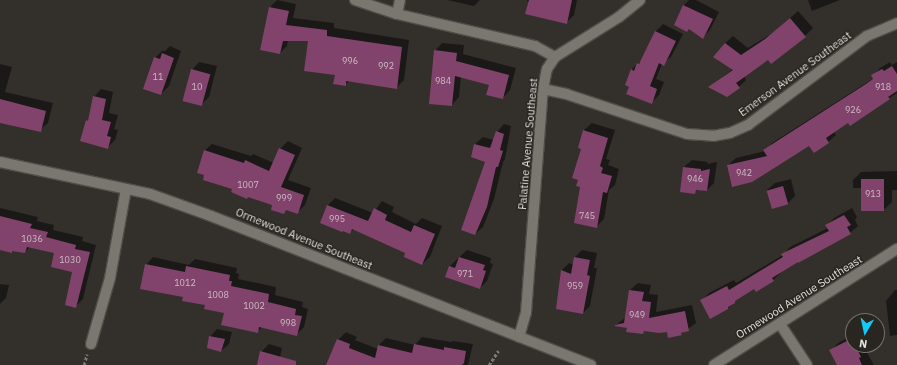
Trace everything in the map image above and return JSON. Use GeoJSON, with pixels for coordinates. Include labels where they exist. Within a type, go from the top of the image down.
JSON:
{"type":"FeatureCollection","features":[{"type":"Feature","properties":{"kind":"street"},"geometry":{"type":"LineString","coordinates":[[355,0],[397,14],[535,46],[555,57],[619,17],[640,0]]}},
{"type":"Feature","properties":{"kind":"street"},"geometry":{"type":"LineString","coordinates":[[397,14],[400,0]]}},
{"type":"Feature","properties":{"kind":"street","name":"Emerson Avenue Southeast"},"geometry":{"type":"LineString","coordinates":[[543,89],[566,94],[687,134],[719,135],[730,133],[748,125],[867,36],[897,23]]}},
{"type":"Feature","properties":{"kind":"street","name":"Palatine Avenue Southeast"},"geometry":{"type":"LineString","coordinates":[[519,337],[526,313],[543,89],[547,69],[555,57]]}},
{"type":"Feature","properties":{"kind":"street","name":"Ormewood Avenue Southeast"},"geometry":{"type":"LineString","coordinates":[[0,162],[150,194],[211,216],[591,365]]}},
{"type":"Feature","properties":{"kind":"street"},"geometry":{"type":"LineString","coordinates":[[91,344],[110,278],[126,189]]}},
{"type":"Feature","properties":{"kind":"street","name":"Ormewood Avenue Southeast"},"geometry":{"type":"LineString","coordinates":[[714,365],[897,249]]}},
{"type":"Feature","properties":{"kind":"street"},"geometry":{"type":"LineString","coordinates":[[780,324],[807,365]]}},
{"type":"Feature","properties":{"kind":"path"},"geometry":{"type":"LineString","coordinates":[[489,365],[498,351]]}},
{"type":"Feature","properties":{"kind":"building"},"geometry":{"type":"Polygon","coordinates":[[[529,0],[572,0],[567,24],[525,14],[529,0]]]}},
{"type":"Feature","properties":{"kind":"building"},"geometry":{"type":"Polygon","coordinates":[[[683,5],[713,19],[703,39],[689,29],[687,32],[674,25],[683,5]]]}},
{"type":"Feature","properties":{"kind":"building"},"geometry":{"type":"Polygon","coordinates":[[[269,7],[289,11],[286,25],[327,30],[327,36],[402,47],[397,89],[346,81],[346,86],[333,84],[335,75],[304,71],[308,41],[283,41],[280,54],[260,50],[269,7]]]}},
{"type":"Feature","properties":{"kind":"building"},"geometry":{"type":"Polygon","coordinates":[[[790,18],[806,37],[771,64],[768,60],[736,83],[740,88],[727,97],[708,87],[733,70],[713,57],[725,43],[741,55],[765,39],[790,18]]]}},
{"type":"Feature","properties":{"kind":"building"},"geometry":{"type":"Polygon","coordinates":[[[655,31],[676,41],[664,66],[659,63],[650,86],[657,89],[652,104],[626,94],[629,87],[625,85],[631,69],[634,71],[637,63],[639,64],[655,31]]]}},
{"type":"Feature","properties":{"kind":"building"},"geometry":{"type":"Polygon","coordinates":[[[434,50],[457,53],[456,61],[509,75],[503,99],[486,95],[489,85],[455,76],[452,106],[429,104],[434,50]]]}},
{"type":"Feature","properties":{"kind":"building"},"geometry":{"type":"Polygon","coordinates":[[[162,53],[174,58],[161,95],[143,89],[154,57],[160,59],[162,53]]]}},
{"type":"Feature","properties":{"kind":"building"},"geometry":{"type":"Polygon","coordinates":[[[892,66],[897,74],[897,91],[888,97],[890,99],[850,126],[848,123],[826,138],[829,143],[814,153],[809,146],[752,182],[732,187],[727,165],[767,156],[763,150],[866,84],[873,79],[871,75],[882,69],[884,71],[892,66]]]}},
{"type":"Feature","properties":{"kind":"building"},"geometry":{"type":"Polygon","coordinates":[[[191,69],[210,74],[202,106],[182,101],[191,69]]]}},
{"type":"Feature","properties":{"kind":"building"},"geometry":{"type":"Polygon","coordinates":[[[93,96],[106,99],[102,120],[111,122],[107,136],[111,137],[108,149],[80,141],[86,120],[88,121],[93,96]]]}},
{"type":"Feature","properties":{"kind":"building"},"geometry":{"type":"Polygon","coordinates":[[[0,99],[46,111],[41,132],[0,123],[0,99]]]}},
{"type":"Feature","properties":{"kind":"building"},"geometry":{"type":"Polygon","coordinates":[[[583,130],[608,138],[600,166],[603,168],[601,173],[612,176],[607,193],[603,192],[597,228],[574,223],[580,187],[576,186],[578,180],[572,178],[581,149],[578,148],[583,130]]]}},
{"type":"Feature","properties":{"kind":"building"},"geometry":{"type":"Polygon","coordinates":[[[496,131],[504,134],[500,150],[503,151],[498,167],[496,167],[487,207],[475,235],[461,230],[485,162],[471,157],[474,144],[490,148],[496,131]]]}},
{"type":"Feature","properties":{"kind":"building"},"geometry":{"type":"Polygon","coordinates":[[[279,148],[295,155],[281,187],[304,195],[298,214],[286,210],[284,214],[271,210],[272,205],[248,197],[247,199],[231,192],[232,189],[203,180],[204,175],[197,173],[204,150],[244,163],[245,160],[269,171],[279,148]]]}},
{"type":"Feature","properties":{"kind":"building"},"geometry":{"type":"Polygon","coordinates":[[[683,167],[701,169],[701,171],[710,169],[707,191],[696,190],[695,194],[680,192],[683,167]]]}},
{"type":"Feature","properties":{"kind":"building"},"geometry":{"type":"Polygon","coordinates":[[[861,179],[884,179],[884,211],[861,211],[861,179]]]}},
{"type":"Feature","properties":{"kind":"building"},"geometry":{"type":"Polygon","coordinates":[[[783,186],[788,204],[772,209],[767,191],[783,186]]]}},
{"type":"Feature","properties":{"kind":"building"},"geometry":{"type":"Polygon","coordinates":[[[327,205],[368,221],[374,208],[387,215],[385,220],[411,232],[414,225],[435,234],[422,265],[404,257],[405,253],[352,229],[350,234],[320,223],[327,205]]]}},
{"type":"Feature","properties":{"kind":"building"},"geometry":{"type":"Polygon","coordinates":[[[844,215],[851,225],[847,227],[851,234],[798,262],[772,278],[774,281],[756,292],[754,289],[735,301],[735,303],[728,307],[728,309],[710,319],[700,300],[727,286],[729,290],[783,257],[781,254],[829,231],[825,225],[844,215]]]}},
{"type":"Feature","properties":{"kind":"building"},"geometry":{"type":"Polygon","coordinates":[[[0,216],[32,224],[30,228],[48,232],[46,237],[76,245],[75,249],[90,252],[76,308],[65,305],[72,272],[51,267],[54,253],[27,247],[25,253],[12,251],[12,253],[0,250],[0,216]]]}},
{"type":"Feature","properties":{"kind":"building"},"geometry":{"type":"Polygon","coordinates":[[[459,257],[485,265],[483,270],[486,271],[480,289],[445,277],[449,266],[455,268],[459,257]]]}},
{"type":"Feature","properties":{"kind":"building"},"geometry":{"type":"Polygon","coordinates":[[[574,257],[590,260],[587,275],[590,276],[583,314],[556,309],[561,270],[571,274],[574,257]]]}},
{"type":"Feature","properties":{"kind":"building"},"geometry":{"type":"Polygon","coordinates":[[[145,264],[185,272],[186,266],[230,275],[229,281],[232,281],[231,286],[269,294],[268,302],[296,309],[295,315],[302,316],[297,336],[259,327],[258,333],[221,325],[224,313],[204,309],[205,305],[182,301],[183,297],[140,289],[145,264]]]}},
{"type":"Feature","properties":{"kind":"building"},"geometry":{"type":"Polygon","coordinates":[[[629,290],[644,292],[642,301],[651,302],[649,318],[685,311],[689,331],[681,333],[682,335],[668,338],[667,332],[659,333],[644,331],[643,334],[626,332],[627,328],[615,326],[624,323],[629,290]]]}},
{"type":"Feature","properties":{"kind":"building"},"geometry":{"type":"Polygon","coordinates":[[[209,336],[225,339],[221,352],[207,348],[209,336]]]}},
{"type":"Feature","properties":{"kind":"building"},"geometry":{"type":"Polygon","coordinates":[[[337,339],[350,344],[349,348],[375,358],[378,345],[412,353],[414,344],[444,350],[444,347],[466,351],[464,363],[462,365],[326,365],[337,339]]]}},
{"type":"Feature","properties":{"kind":"building"},"geometry":{"type":"Polygon","coordinates":[[[845,342],[845,353],[859,353],[861,357],[859,358],[862,365],[837,365],[829,350],[845,342]]]}},
{"type":"Feature","properties":{"kind":"building"},"geometry":{"type":"Polygon","coordinates":[[[260,351],[296,361],[296,365],[257,365],[260,351]]]}}]}
